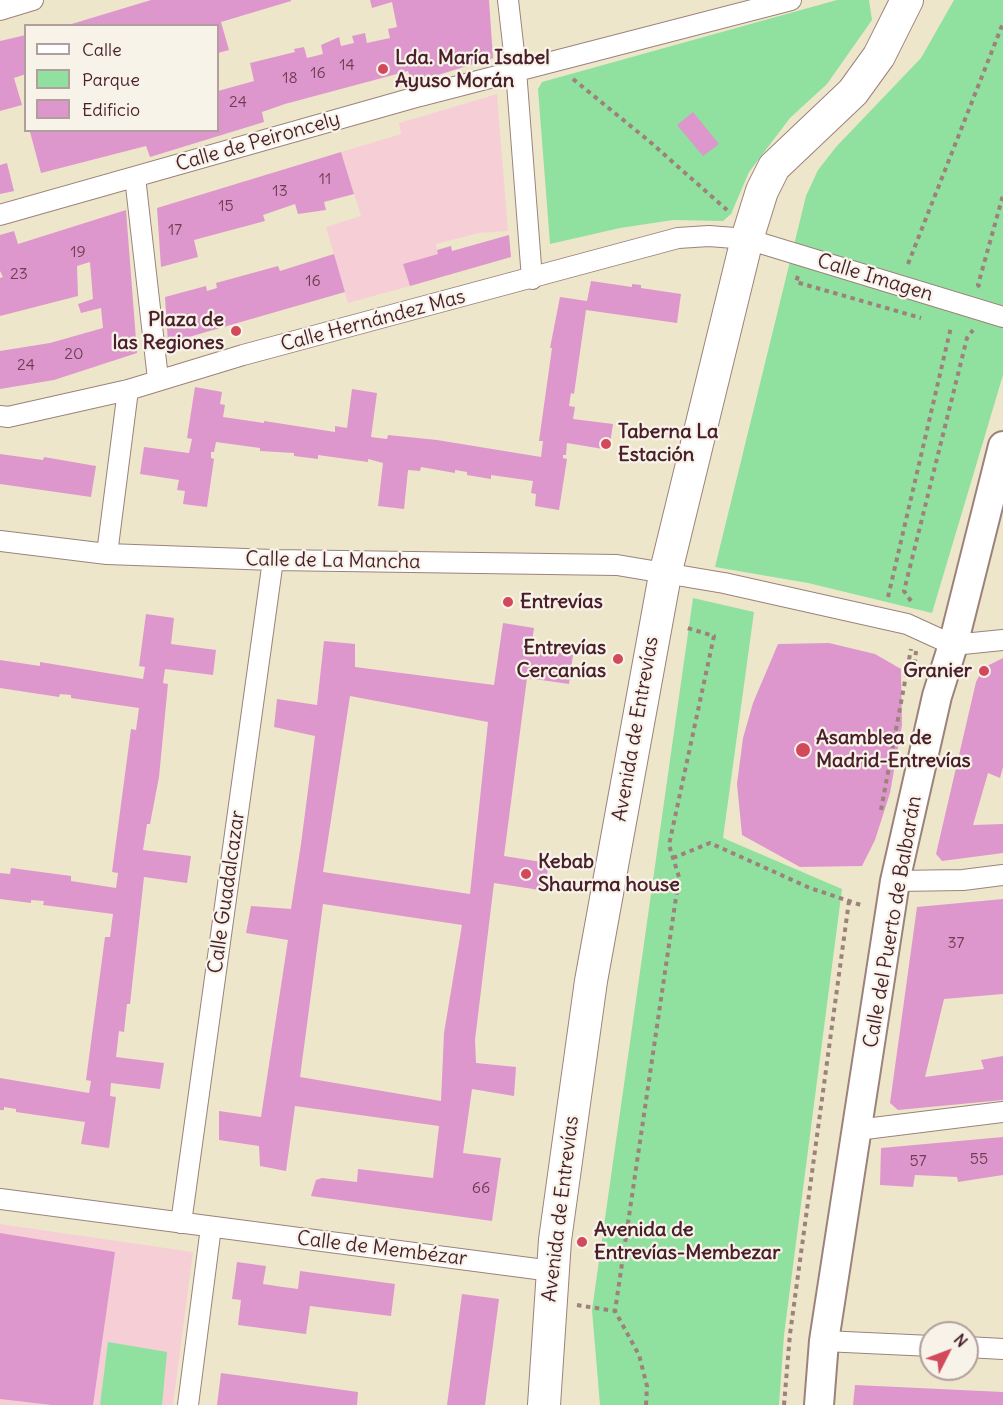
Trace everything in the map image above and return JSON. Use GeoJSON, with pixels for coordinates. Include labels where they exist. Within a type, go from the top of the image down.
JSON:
{"type":"FeatureCollection","features":[{"type":"Feature","properties":{"kind":"main road","name":"Avenida de Entrevías"},"geometry":{"type":"LineString","coordinates":[[544,1405],[552,1271],[591,981],[656,618],[739,227],[774,167],[853,92],[879,56],[908,0]]}},
{"type":"Feature","properties":{"kind":"street"},"geometry":{"type":"LineString","coordinates":[[0,10],[33,0]]}},
{"type":"Feature","properties":{"kind":"street"},"geometry":{"type":"LineString","coordinates":[[508,0],[516,70],[532,279]]}},
{"type":"Feature","properties":{"kind":"street","name":"Calle de Peironcely"},"geometry":{"type":"LineString","coordinates":[[0,215],[516,70],[791,0]]}},
{"type":"Feature","properties":{"kind":"street"},"geometry":{"type":"LineString","coordinates":[[135,177],[158,379]]}},
{"type":"Feature","properties":{"kind":"street","name":"Calle Hernández Mas"},"geometry":{"type":"LineString","coordinates":[[0,416],[8,417],[128,390],[158,379],[532,279],[641,246],[678,238],[709,236],[739,227]]}},
{"type":"Feature","properties":{"kind":"street","name":"Calle Imagen"},"geometry":{"type":"LineString","coordinates":[[739,227],[994,314]]}},
{"type":"Feature","properties":{"kind":"street"},"geometry":{"type":"LineString","coordinates":[[107,554],[128,390]]}},
{"type":"Feature","properties":{"kind":"street","name":"Calle del Puerto de Balbarán"},"geometry":{"type":"LineString","coordinates":[[819,1405],[824,1341],[895,881],[937,696],[953,645],[1003,446]]}},
{"type":"Feature","properties":{"kind":"street","name":"Calle de La Mancha"},"geometry":{"type":"LineString","coordinates":[[0,541],[107,554],[273,560],[617,565],[665,575],[724,583],[907,624],[953,645]]}},
{"type":"Feature","properties":{"kind":"street","name":"Calle Guadalcazar"},"geometry":{"type":"LineString","coordinates":[[181,1223],[273,560]]}},
{"type":"Feature","properties":{"kind":"street"},"geometry":{"type":"LineString","coordinates":[[953,645],[1003,640]]}},
{"type":"Feature","properties":{"kind":"street"},"geometry":{"type":"LineString","coordinates":[[895,881],[1003,875]]}},
{"type":"Feature","properties":{"kind":"street"},"geometry":{"type":"LineString","coordinates":[[857,1130],[1003,1112]]}},
{"type":"Feature","properties":{"kind":"street","name":"Calle de Membézar"},"geometry":{"type":"LineString","coordinates":[[0,1199],[552,1271]]}},
{"type":"Feature","properties":{"kind":"street"},"geometry":{"type":"LineString","coordinates":[[188,1405],[212,1227]]}},
{"type":"Feature","properties":{"kind":"street"},"geometry":{"type":"LineString","coordinates":[[824,1341],[919,1345]]}},
{"type":"Feature","properties":{"kind":"street"},"geometry":{"type":"LineString","coordinates":[[979,1348],[1003,1349]]}},
{"type":"Feature","properties":{"kind":"path"},"geometry":{"type":"LineString","coordinates":[[906,269],[1003,23]]}},
{"type":"Feature","properties":{"kind":"path"},"geometry":{"type":"LineString","coordinates":[[551,62],[649,141],[739,227]]}},
{"type":"Feature","properties":{"kind":"path"},"geometry":{"type":"LineString","coordinates":[[879,818],[911,651],[907,624],[912,602],[904,591],[967,338],[994,314],[987,294],[978,285],[1003,195]]}},
{"type":"Feature","properties":{"kind":"path"},"geometry":{"type":"LineString","coordinates":[[799,271],[796,282],[931,321]]}},
{"type":"Feature","properties":{"kind":"path"},"geometry":{"type":"LineString","coordinates":[[896,602],[887,597],[953,328],[942,325]]}},
{"type":"Feature","properties":{"kind":"path"},"geometry":{"type":"LineString","coordinates":[[646,1405],[647,1386],[639,1355],[615,1311],[679,877],[669,845],[714,636],[656,618]]}},
{"type":"Feature","properties":{"kind":"path"},"geometry":{"type":"LineString","coordinates":[[673,858],[710,843],[810,888],[869,908]]}},
{"type":"Feature","properties":{"kind":"path"},"geometry":{"type":"LineString","coordinates":[[863,906],[865,895]]}},
{"type":"Feature","properties":{"kind":"path"},"geometry":{"type":"LineString","coordinates":[[784,1405],[790,1334],[849,901]]}},
{"type":"Feature","properties":{"kind":"path"},"geometry":{"type":"LineString","coordinates":[[574,1305],[615,1311]]}},
{"type":"Feature","properties":{"kind":"shaded area"},"geometry":{"type":"Polygon","coordinates":[[[497,94],[508,231],[479,233],[436,244],[438,254],[403,264],[410,286],[348,303],[326,227],[361,216],[341,152],[401,134],[399,123],[497,94]]]}},
{"type":"Feature","properties":{"kind":"shaded area"},"geometry":{"type":"Polygon","coordinates":[[[0,1224],[193,1252],[173,1405],[0,1405],[0,1224]]]}},
{"type":"Feature","properties":{"kind":"green space"},"geometry":{"type":"Polygon","coordinates":[[[837,0],[869,0],[872,20],[827,84],[790,118],[749,172],[731,214],[723,221],[673,220],[620,228],[550,244],[538,89],[542,82],[837,0]]]}},
{"type":"Feature","properties":{"kind":"green space"},"geometry":{"type":"Polygon","coordinates":[[[954,0],[1003,0],[1003,375],[932,613],[808,583],[715,567],[806,196],[818,170],[836,147],[921,58],[954,0]]]}},
{"type":"Feature","properties":{"kind":"green space"},"geometry":{"type":"Polygon","coordinates":[[[693,598],[754,612],[723,838],[842,889],[784,1335],[779,1405],[600,1405],[592,1310],[693,598]]]}},
{"type":"Feature","properties":{"kind":"green space"},"geometry":{"type":"Polygon","coordinates":[[[108,1342],[167,1352],[162,1405],[100,1405],[108,1342]]]}},
{"type":"Feature","properties":{"kind":"building"},"geometry":{"type":"Polygon","coordinates":[[[151,0],[291,0],[221,22],[229,50],[219,53],[219,24],[72,24],[151,0]]]}},
{"type":"Feature","properties":{"kind":"building"},"geometry":{"type":"Polygon","coordinates":[[[370,0],[489,0],[493,58],[412,83],[408,71],[285,104],[262,112],[264,122],[150,157],[146,146],[41,173],[30,132],[219,132],[219,91],[254,81],[250,63],[295,52],[294,49],[304,47],[307,58],[323,54],[321,45],[339,37],[341,46],[354,43],[352,36],[365,33],[367,43],[390,38],[388,29],[397,27],[392,2],[372,8],[370,0]]]}},
{"type":"Feature","properties":{"kind":"building"},"geometry":{"type":"Polygon","coordinates":[[[24,35],[24,75],[14,78],[22,105],[0,111],[0,41],[24,35]]]}},
{"type":"Feature","properties":{"kind":"building"},"geometry":{"type":"Polygon","coordinates":[[[693,112],[719,144],[703,156],[677,125],[693,112]]]}},
{"type":"Feature","properties":{"kind":"building"},"geometry":{"type":"Polygon","coordinates":[[[341,152],[354,194],[324,202],[326,210],[298,214],[295,204],[263,215],[265,221],[194,240],[198,257],[161,267],[157,208],[341,152]]]}},
{"type":"Feature","properties":{"kind":"building"},"geometry":{"type":"Polygon","coordinates":[[[7,163],[14,191],[0,194],[0,165],[7,163]]]}},
{"type":"Feature","properties":{"kind":"building"},"geometry":{"type":"Polygon","coordinates":[[[126,210],[137,353],[54,380],[0,389],[0,351],[50,343],[103,328],[101,308],[81,313],[78,304],[93,299],[90,262],[77,266],[78,296],[0,316],[0,278],[3,277],[0,271],[0,235],[14,231],[18,244],[126,210]]]}},
{"type":"Feature","properties":{"kind":"building"},"geometry":{"type":"Polygon","coordinates":[[[509,235],[511,257],[410,286],[403,264],[438,254],[437,250],[451,246],[452,251],[509,235]]]}},
{"type":"Feature","properties":{"kind":"building"},"geometry":{"type":"Polygon","coordinates":[[[334,254],[345,292],[168,343],[165,297],[206,286],[207,291],[217,288],[216,283],[278,266],[280,271],[334,254]]]}},
{"type":"Feature","properties":{"kind":"building"},"geometry":{"type":"Polygon","coordinates":[[[591,281],[632,287],[632,284],[641,285],[641,288],[681,294],[677,323],[586,310],[574,394],[571,393],[569,406],[575,407],[573,419],[613,424],[609,450],[567,443],[566,455],[563,455],[563,458],[567,459],[559,510],[535,506],[536,494],[531,493],[533,481],[491,475],[491,479],[467,475],[467,472],[455,470],[455,473],[421,467],[420,471],[408,470],[404,509],[378,506],[383,463],[368,459],[368,462],[318,455],[318,459],[294,456],[294,453],[260,451],[260,448],[216,442],[214,452],[211,452],[211,458],[214,459],[207,507],[183,504],[185,491],[177,490],[179,480],[140,474],[144,447],[189,453],[192,439],[187,438],[195,387],[222,392],[220,404],[225,405],[223,417],[335,432],[335,426],[347,428],[352,389],[377,393],[371,437],[387,439],[388,435],[437,440],[541,457],[543,441],[539,441],[552,348],[550,348],[560,297],[587,301],[591,281]]]}},
{"type":"Feature","properties":{"kind":"building"},"geometry":{"type":"Polygon","coordinates":[[[0,454],[43,460],[44,457],[96,466],[91,497],[0,484],[0,454]]]}},
{"type":"Feature","properties":{"kind":"building"},"geometry":{"type":"Polygon","coordinates":[[[146,614],[174,618],[171,644],[216,650],[213,675],[165,669],[163,683],[168,684],[159,777],[143,850],[191,856],[187,883],[144,877],[130,1004],[127,1004],[124,1032],[119,1031],[116,1057],[164,1063],[160,1089],[111,1083],[110,1096],[116,1097],[109,1148],[81,1144],[85,1122],[16,1112],[16,1109],[4,1107],[4,1110],[0,1110],[0,1078],[89,1093],[91,1081],[86,1080],[105,937],[110,937],[113,914],[43,905],[44,901],[31,900],[31,903],[0,899],[0,873],[10,874],[11,868],[71,876],[71,881],[116,888],[118,873],[112,872],[131,729],[136,730],[139,708],[71,698],[71,695],[60,694],[59,697],[0,688],[0,660],[40,666],[40,662],[143,679],[145,667],[139,666],[146,614]]]}},
{"type":"Feature","properties":{"kind":"building"},"geometry":{"type":"Polygon","coordinates":[[[503,623],[534,628],[531,648],[573,655],[569,684],[527,678],[504,856],[548,863],[546,891],[494,883],[475,1040],[476,1063],[516,1067],[514,1096],[472,1089],[463,1153],[501,1158],[492,1221],[311,1196],[316,1180],[322,1178],[357,1182],[358,1169],[433,1178],[439,1126],[295,1106],[286,1171],[260,1166],[259,1146],[219,1140],[219,1111],[261,1117],[288,940],[246,933],[251,906],[291,909],[301,844],[315,736],[274,727],[277,699],[317,705],[324,641],[355,644],[355,667],[494,685],[503,623]],[[350,696],[323,872],[470,894],[488,722],[350,696]],[[323,904],[300,1077],[441,1101],[444,1033],[462,925],[323,904]]]}},
{"type":"Feature","properties":{"kind":"building","name":"Asamblea de Madrid-Entrevías"},"geometry":{"type":"Polygon","coordinates":[[[829,643],[875,654],[901,669],[902,725],[890,793],[875,840],[862,866],[800,867],[742,835],[737,784],[743,738],[753,703],[778,644],[829,643]]]}},
{"type":"Feature","properties":{"kind":"building"},"geometry":{"type":"Polygon","coordinates":[[[1003,658],[1003,767],[1000,778],[988,773],[973,825],[1003,824],[1003,853],[942,861],[936,854],[976,682],[983,668],[1003,658]]]}},
{"type":"Feature","properties":{"kind":"building"},"geometry":{"type":"Polygon","coordinates":[[[1003,899],[1003,994],[944,999],[925,1077],[984,1069],[981,1060],[1003,1056],[1003,1100],[898,1110],[890,1103],[917,907],[1003,899]]]}},
{"type":"Feature","properties":{"kind":"building"},"geometry":{"type":"Polygon","coordinates":[[[1003,1137],[1003,1175],[958,1182],[957,1177],[915,1175],[913,1187],[880,1185],[881,1148],[1003,1137]]]}},
{"type":"Feature","properties":{"kind":"building"},"geometry":{"type":"Polygon","coordinates":[[[0,1233],[115,1252],[93,1405],[52,1405],[0,1399],[0,1233]]]}},
{"type":"Feature","properties":{"kind":"building"},"geometry":{"type":"Polygon","coordinates":[[[237,1262],[266,1266],[263,1284],[283,1287],[298,1289],[300,1271],[395,1284],[391,1316],[310,1306],[306,1334],[238,1325],[241,1300],[232,1299],[237,1262]]]}},
{"type":"Feature","properties":{"kind":"building"},"geometry":{"type":"Polygon","coordinates":[[[462,1294],[499,1299],[485,1405],[447,1405],[462,1294]]]}},
{"type":"Feature","properties":{"kind":"building"},"geometry":{"type":"Polygon","coordinates":[[[221,1373],[358,1392],[357,1405],[217,1405],[221,1373]]]}},
{"type":"Feature","properties":{"kind":"building"},"geometry":{"type":"Polygon","coordinates":[[[855,1385],[1003,1392],[1003,1405],[853,1405],[855,1385]]]}},
{"type":"Feature","properties":{"kind":"place","name":"Lda. María Isabel Ayuso Morán"},"geometry":{"type":"Point","coordinates":[383,69]}},
{"type":"Feature","properties":{"kind":"place","name":"Plaza de las Regiones"},"geometry":{"type":"Point","coordinates":[236,331]}},
{"type":"Feature","properties":{"kind":"place","name":"Taberna La Estación"},"geometry":{"type":"Point","coordinates":[606,444]}},
{"type":"Feature","properties":{"kind":"place","name":"Entrevías"},"geometry":{"type":"Point","coordinates":[508,602]}},
{"type":"Feature","properties":{"kind":"place","name":"Entrevías Cercanías"},"geometry":{"type":"Point","coordinates":[618,659]}},
{"type":"Feature","properties":{"kind":"place","name":"Granier"},"geometry":{"type":"Point","coordinates":[984,671]}},
{"type":"Feature","properties":{"kind":"place","name":"Asamblea de Madrid-Entrevías"},"geometry":{"type":"Point","coordinates":[803,750]}},
{"type":"Feature","properties":{"kind":"place","name":"Kebab Shaurma house"},"geometry":{"type":"Point","coordinates":[526,874]}},
{"type":"Feature","properties":{"kind":"place","name":"Avenida de Entrevías-Membezar"},"geometry":{"type":"Point","coordinates":[582,1242]}}]}
